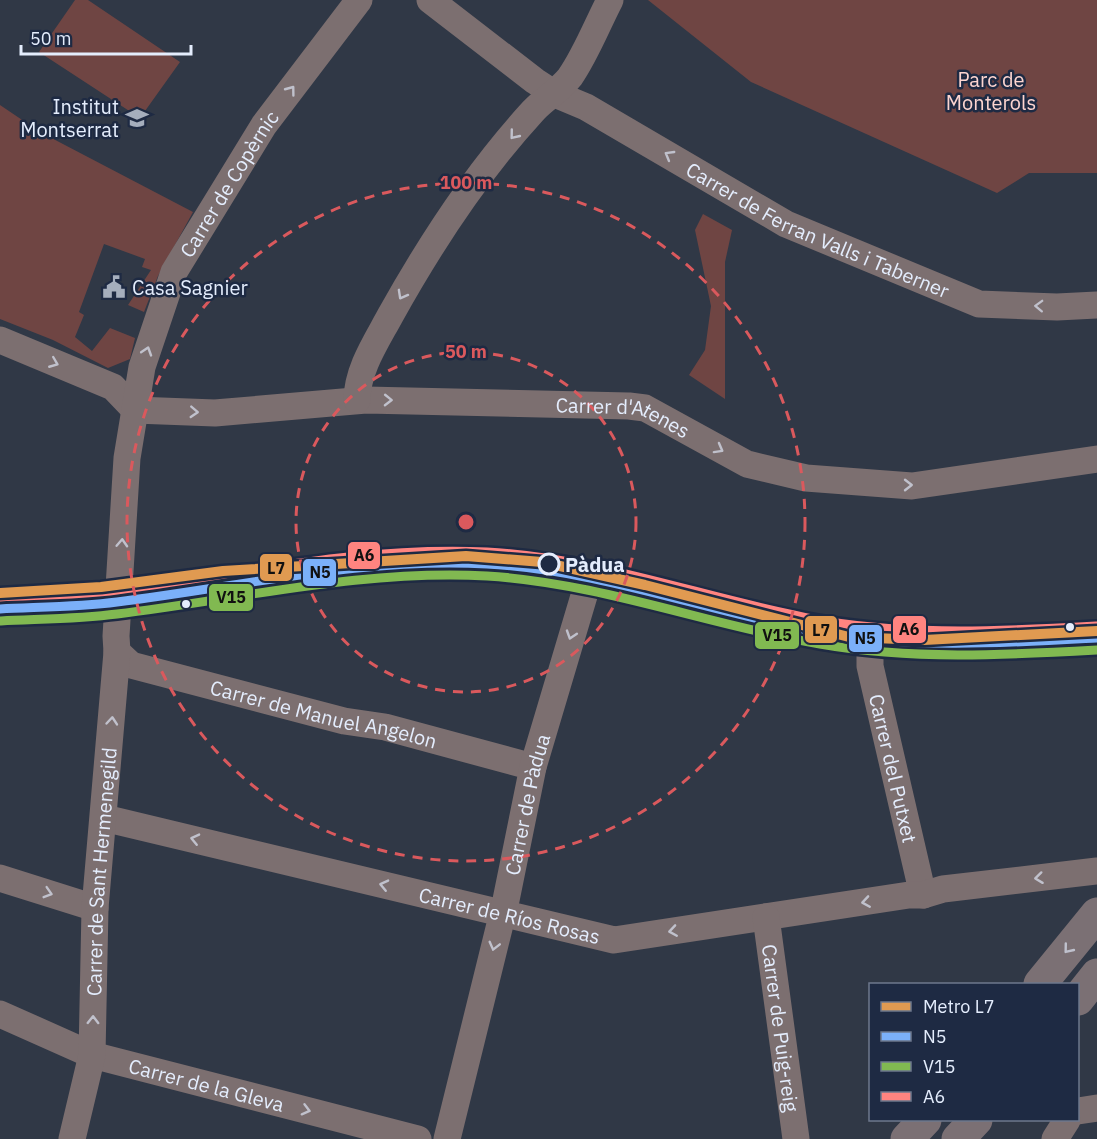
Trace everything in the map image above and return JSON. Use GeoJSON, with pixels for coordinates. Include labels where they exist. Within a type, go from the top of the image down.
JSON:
{"type":"FeatureCollection","features":[{"type":"Feature","properties":{"kind":"main road"},"geometry":{"type":"LineString","coordinates":[[0,609],[118,602],[404,564],[487,564],[535,569],[589,579],[769,622],[870,640],[911,644],[1097,639]]}},
{"type":"Feature","properties":{"kind":"main road"},"geometry":{"type":"LineString","coordinates":[[1041,983],[1097,914]]}},
{"type":"Feature","properties":{"kind":"main road"},"geometry":{"type":"LineString","coordinates":[[1079,997],[1097,975]]}},
{"type":"Feature","properties":{"kind":"main road"},"geometry":{"type":"LineString","coordinates":[[906,1139],[923,1121]]}},
{"type":"Feature","properties":{"kind":"main road"},"geometry":{"type":"LineString","coordinates":[[958,1139],[974,1121]]}},
{"type":"Feature","properties":{"kind":"street","name":"Carrer de Copèrnic"},"geometry":{"type":"LineString","coordinates":[[118,602],[127,458],[142,367],[174,272],[264,125],[360,0]]}},
{"type":"Feature","properties":{"kind":"street","name":"Carrer de Ferran Valls i Taberner"},"geometry":{"type":"LineString","coordinates":[[430,0],[555,94],[586,107],[786,224],[979,304],[1057,307],[1097,305]]}},
{"type":"Feature","properties":{"kind":"street"},"geometry":{"type":"LineString","coordinates":[[357,400],[360,379],[375,344],[425,255],[476,183],[535,109],[555,94],[571,76],[610,0]]}},
{"type":"Feature","properties":{"kind":"street"},"geometry":{"type":"LineString","coordinates":[[0,340],[113,387],[135,410]]}},
{"type":"Feature","properties":{"kind":"street","name":"Carrer d'Atenes"},"geometry":{"type":"LineString","coordinates":[[135,410],[215,413],[357,400],[645,408],[747,464],[806,478],[912,486],[1097,459]]}},
{"type":"Feature","properties":{"kind":"street","name":"Carrer de Pàdua"},"geometry":{"type":"LineString","coordinates":[[447,1139],[502,913],[533,767],[589,579]]}},
{"type":"Feature","properties":{"kind":"street","name":"Carrer de Sant Hermenegild"},"geometry":{"type":"LineString","coordinates":[[72,1139],[92,1055],[95,908],[117,652],[118,602]]}},
{"type":"Feature","properties":{"kind":"street","name":"Carrer del Putxet"},"geometry":{"type":"LineString","coordinates":[[870,640],[870,666],[923,895]]}},
{"type":"Feature","properties":{"kind":"street","name":"Carrer de Manuel Angelon"},"geometry":{"type":"LineString","coordinates":[[117,652],[131,665],[344,721],[385,727],[533,767]]}},
{"type":"Feature","properties":{"kind":"street","name":"Carrer de Ríos Rosas"},"geometry":{"type":"LineString","coordinates":[[104,818],[614,940],[909,895],[923,895],[943,889],[1097,871]]}},
{"type":"Feature","properties":{"kind":"street"},"geometry":{"type":"LineString","coordinates":[[0,878],[95,908]]}},
{"type":"Feature","properties":{"kind":"street","name":"Carrer de Puig-reig"},"geometry":{"type":"LineString","coordinates":[[766,917],[796,1139]]}},
{"type":"Feature","properties":{"kind":"street","name":"Carrer de la Gleva"},"geometry":{"type":"LineString","coordinates":[[0,1014],[92,1055],[418,1139]]}},
{"type":"Feature","properties":{"kind":"street"},"geometry":{"type":"LineString","coordinates":[[1079,1111],[1097,1108]]}},
{"type":"Feature","properties":{"kind":"street"},"geometry":{"type":"LineString","coordinates":[[1055,1139],[1066,1121]]}},
{"type":"Feature","properties":{"kind":"green space"},"geometry":{"type":"Polygon","coordinates":[[[75,0],[88,0],[180,62],[140,118],[39,52],[75,0]]]}},
{"type":"Feature","properties":{"kind":"green space","name":"Parc de Monterols"},"geometry":{"type":"Polygon","coordinates":[[[648,0],[1097,0],[1097,173],[1029,173],[997,193],[751,82],[648,0]]]}},
{"type":"Feature","properties":{"kind":"green space"},"geometry":{"type":"Polygon","coordinates":[[[0,105],[40,132],[193,212],[158,276],[144,312],[128,305],[151,270],[142,267],[145,259],[104,244],[79,312],[84,315],[75,337],[92,351],[110,328],[135,338],[130,359],[108,368],[53,340],[0,319],[0,105]]]}},
{"type":"Feature","properties":{"kind":"green space"},"geometry":{"type":"Polygon","coordinates":[[[703,214],[732,230],[725,262],[725,399],[689,375],[705,350],[711,306],[695,230],[703,214]]]}},
{"type":"Feature","properties":{"kind":"metro line","name":"L7"},"geometry":{"type":"LineString","coordinates":[[0,593],[101,587],[223,571],[466,556],[542,562],[645,585],[849,637],[924,640],[1097,631]]}},
{"type":"Feature","properties":{"kind":"transit line","name":"A6"},"geometry":{"type":"LineString","coordinates":[[0,597],[117,590],[347,557],[440,551],[487,552],[572,562],[782,613],[858,626],[960,631],[1096,626]]}},
{"type":"Feature","properties":{"kind":"transit line","name":"N5"},"geometry":{"type":"LineString","coordinates":[[0,609],[117,602],[347,569],[440,563],[487,564],[571,574],[778,624],[854,637],[923,643],[1027,642],[1097,638]]}},
{"type":"Feature","properties":{"kind":"transit line","name":"V15"},"geometry":{"type":"LineString","coordinates":[[1,621],[117,614],[348,581],[441,575],[487,576],[571,587],[778,636],[854,649],[958,655],[1097,650]]}},
{"type":"Feature","properties":{"kind":"place","name":"Institut Montserrat"},"geometry":{"type":"Point","coordinates":[137,118]}},
{"type":"Feature","properties":{"kind":"place","name":"Casa Sagnier"},"geometry":{"type":"Point","coordinates":[114,287]}},
{"type":"Feature","properties":{"kind":"place","name":"Pàdua"},"geometry":{"type":"Point","coordinates":[549,564]}}]}
